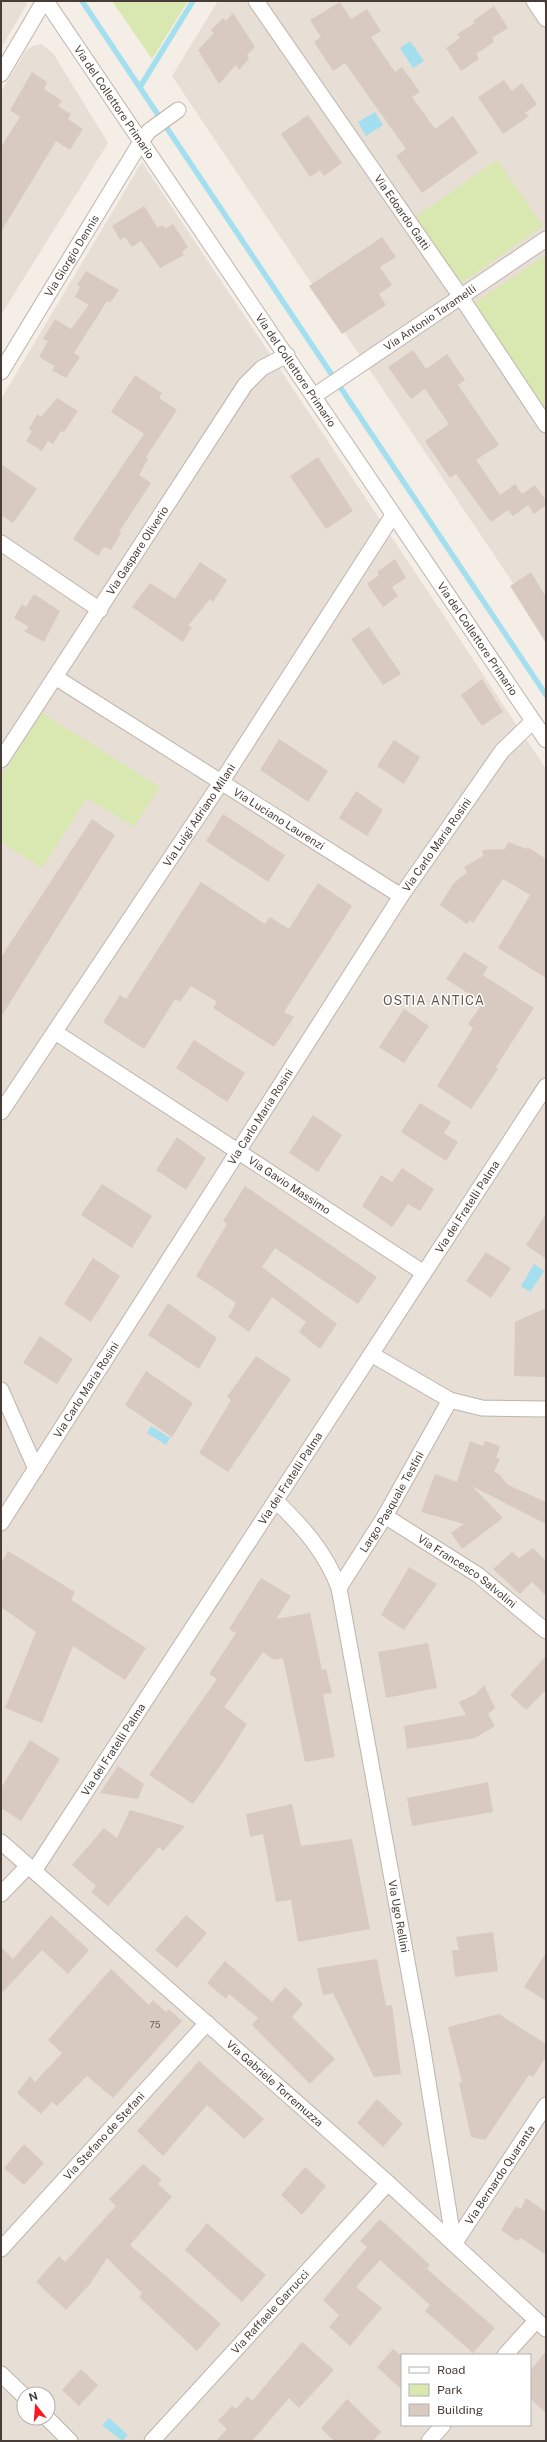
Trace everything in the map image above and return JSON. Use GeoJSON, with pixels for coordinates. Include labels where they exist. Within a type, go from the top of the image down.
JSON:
{"type":"FeatureCollection","features":[{"type":"Feature","properties":{"kind":"street"},"geometry":{"type":"LineString","coordinates":[[1,74],[45,1]]}},
{"type":"Feature","properties":{"kind":"street","name":"Via del Collettore Primario"},"geometry":{"type":"LineString","coordinates":[[45,1],[142,140],[546,740]]}},
{"type":"Feature","properties":{"kind":"street","name":"Via Edoardo Gatti"},"geometry":{"type":"LineString","coordinates":[[256,1],[461,297],[546,425]]}},
{"type":"Feature","properties":{"kind":"street"},"geometry":{"type":"LineString","coordinates":[[534,1],[546,19]]}},
{"type":"Feature","properties":{"kind":"street","name":"Via Giorgio Dennis"},"geometry":{"type":"LineString","coordinates":[[1,372],[142,140],[149,131],[178,110]]}},
{"type":"Feature","properties":{"kind":"street","name":"Via Antonio Taramelli"},"geometry":{"type":"LineString","coordinates":[[314,396],[546,239]]}},
{"type":"Feature","properties":{"kind":"street","name":"Via Gaspare Oliverio"},"geometry":{"type":"LineString","coordinates":[[1,760],[250,379],[262,368],[287,355]]}},
{"type":"Feature","properties":{"kind":"street","name":"Via Luigi Adriano Milani"},"geometry":{"type":"LineString","coordinates":[[1,1112],[222,781],[393,514]]}},
{"type":"Feature","properties":{"kind":"street"},"geometry":{"type":"LineString","coordinates":[[1,543],[100,610]]}},
{"type":"Feature","properties":{"kind":"street","name":"Via Luciano Laurenzi"},"geometry":{"type":"LineString","coordinates":[[55,677],[222,781],[401,896]]}},
{"type":"Feature","properties":{"kind":"street","name":"Via Carlo Maria Rosini"},"geometry":{"type":"LineString","coordinates":[[1,1523],[401,896],[502,751],[533,721]]}},
{"type":"Feature","properties":{"kind":"street","name":"Via Gavio Massimo"},"geometry":{"type":"LineString","coordinates":[[55,1032],[424,1273]]}},
{"type":"Feature","properties":{"kind":"street","name":"Via dei Fratelli Palma"},"geometry":{"type":"LineString","coordinates":[[1,1894],[31,1868],[276,1501],[546,1086]]}},
{"type":"Feature","properties":{"kind":"street"},"geometry":{"type":"LineString","coordinates":[[371,1354],[450,1400],[482,1408],[546,1408]]}},
{"type":"Feature","properties":{"kind":"street"},"geometry":{"type":"LineString","coordinates":[[1,1390],[36,1469]]}},
{"type":"Feature","properties":{"kind":"street","name":"Largo Pasquale Testini"},"geometry":{"type":"LineString","coordinates":[[338,1588],[385,1516],[450,1400]]}},
{"type":"Feature","properties":{"kind":"street"},"geometry":{"type":"LineString","coordinates":[[276,1501],[306,1531],[316,1545],[327,1562],[338,1588]]}},
{"type":"Feature","properties":{"kind":"street","name":"Via Francesco Salvolini"},"geometry":{"type":"LineString","coordinates":[[385,1516],[478,1574],[546,1631]]}},
{"type":"Feature","properties":{"kind":"street","name":"Via Ugo Rellini"},"geometry":{"type":"LineString","coordinates":[[338,1588],[421,2038],[454,2244]]}},
{"type":"Feature","properties":{"kind":"street","name":"Via Gabriele Torremuzza"},"geometry":{"type":"LineString","coordinates":[[1,1842],[388,2183],[541,2325]]}},
{"type":"Feature","properties":{"kind":"street","name":"Via Stefano de Stefani"},"geometry":{"type":"LineString","coordinates":[[1,2249],[207,2023]]}},
{"type":"Feature","properties":{"kind":"street","name":"Via Bernardo Quaranta"},"geometry":{"type":"LineString","coordinates":[[454,2244],[546,2105]]}},
{"type":"Feature","properties":{"kind":"street","name":"Via Raffaele Garrucci"},"geometry":{"type":"LineString","coordinates":[[152,2441],[388,2183]]}},
{"type":"Feature","properties":{"kind":"street"},"geometry":{"type":"LineString","coordinates":[[506,2354],[541,2325]]}},
{"type":"Feature","properties":{"kind":"street"},"geometry":{"type":"LineString","coordinates":[[1,2374],[16,2388]]}},
{"type":"Feature","properties":{"kind":"street"},"geometry":{"type":"LineString","coordinates":[[55,2426],[70,2441]]}},
{"type":"Feature","properties":{"kind":"street"},"geometry":{"type":"LineString","coordinates":[[429,2441],[442,2426]]}},
{"type":"Feature","properties":{"kind":"shaded area"},"geometry":{"type":"Polygon","coordinates":[[[1,1],[25,1],[27,4],[1,48],[1,1]]]}},
{"type":"Feature","properties":{"kind":"shaded area"},"geometry":{"type":"Polygon","coordinates":[[[218,1],[546,1],[546,632],[172,76],[218,1]]]}},
{"type":"Feature","properties":{"kind":"shaded area"},"geometry":{"type":"Polygon","coordinates":[[[41,44],[53,53],[108,143],[1,315],[1,92],[26,51],[32,46],[41,44]]]}},
{"type":"Feature","properties":{"kind":"shaded area"},"geometry":{"type":"Polygon","coordinates":[[[142,162],[546,769],[546,2441],[1,2441],[1,399],[142,162]]]}},
{"type":"Feature","properties":{"kind":"green space"},"geometry":{"type":"Polygon","coordinates":[[[112,1],[188,1],[152,59],[112,1]]]}},
{"type":"Feature","properties":{"kind":"green space"},"geometry":{"type":"Polygon","coordinates":[[[497,160],[543,226],[460,284],[414,218],[497,160]]]}},
{"type":"Feature","properties":{"kind":"green space"},"geometry":{"type":"Polygon","coordinates":[[[546,255],[546,413],[472,305],[546,255]]]}},
{"type":"Feature","properties":{"kind":"green space"},"geometry":{"type":"Polygon","coordinates":[[[42,713],[160,787],[134,827],[87,798],[42,868],[1,842],[1,777],[42,713]]]}},
{"type":"Feature","properties":{"kind":"water"},"geometry":{"type":"Polygon","coordinates":[[[410,41],[424,61],[413,68],[400,48],[410,41]]]}},
{"type":"Feature","properties":{"kind":"water"},"geometry":{"type":"Polygon","coordinates":[[[375,112],[383,125],[366,136],[358,122],[375,112]]]}},
{"type":"Feature","properties":{"kind":"water"},"geometry":{"type":"Polygon","coordinates":[[[534,1264],[544,1271],[530,1292],[521,1286],[534,1264]]]}},
{"type":"Feature","properties":{"kind":"water"},"geometry":{"type":"Polygon","coordinates":[[[151,1426],[170,1438],[166,1445],[147,1433],[151,1426]]]}},
{"type":"Feature","properties":{"kind":"water"},"geometry":{"type":"Polygon","coordinates":[[[109,2418],[128,2435],[122,2441],[102,2425],[109,2418]]]}},
{"type":"Feature","properties":{"kind":"building"},"geometry":{"type":"Polygon","coordinates":[[[340,2],[351,19],[367,9],[381,31],[371,37],[395,72],[402,67],[420,92],[412,97],[435,129],[453,116],[478,153],[422,193],[396,156],[406,149],[345,63],[333,71],[314,42],[321,37],[310,20],[340,2]]]}},
{"type":"Feature","properties":{"kind":"building"},"geometry":{"type":"Polygon","coordinates":[[[494,6],[508,28],[492,38],[494,42],[476,54],[479,59],[461,71],[446,48],[460,38],[457,34],[475,23],[473,21],[494,6]]]}},
{"type":"Feature","properties":{"kind":"building"},"geometry":{"type":"Polygon","coordinates":[[[233,13],[255,47],[247,55],[249,59],[239,70],[236,65],[219,84],[198,50],[214,33],[211,30],[223,18],[226,21],[233,13]]]}},
{"type":"Feature","properties":{"kind":"building"},"geometry":{"type":"Polygon","coordinates":[[[32,72],[47,82],[44,89],[62,101],[58,106],[71,114],[68,119],[83,129],[70,150],[56,141],[1,232],[1,147],[20,117],[10,110],[32,72]]]}},
{"type":"Feature","properties":{"kind":"building"},"geometry":{"type":"Polygon","coordinates":[[[504,80],[512,91],[522,83],[537,104],[525,113],[529,116],[503,134],[478,97],[504,80]]]}},
{"type":"Feature","properties":{"kind":"building"},"geometry":{"type":"Polygon","coordinates":[[[308,115],[342,163],[324,176],[320,170],[310,177],[281,134],[308,115]]]}},
{"type":"Feature","properties":{"kind":"building"},"geometry":{"type":"Polygon","coordinates":[[[144,206],[158,228],[163,225],[165,229],[173,224],[188,247],[182,252],[184,255],[160,268],[141,241],[132,247],[125,237],[120,240],[112,226],[144,206]]]}},
{"type":"Feature","properties":{"kind":"building"},"geometry":{"type":"Polygon","coordinates":[[[382,237],[396,257],[380,267],[392,285],[379,294],[386,305],[342,334],[309,286],[382,237]]]}},
{"type":"Feature","properties":{"kind":"building"},"geometry":{"type":"Polygon","coordinates":[[[86,271],[119,290],[110,303],[107,301],[74,353],[80,357],[66,378],[52,370],[55,366],[39,357],[48,341],[43,339],[55,319],[71,329],[89,305],[75,297],[80,287],[77,285],[86,271]]]}},
{"type":"Feature","properties":{"kind":"building"},"geometry":{"type":"Polygon","coordinates":[[[413,350],[426,369],[447,354],[465,380],[458,385],[499,445],[476,460],[500,495],[515,484],[522,494],[535,485],[546,500],[546,505],[534,514],[528,505],[513,516],[508,510],[491,522],[456,474],[450,478],[425,441],[449,424],[425,389],[411,399],[388,367],[413,350]]]}},
{"type":"Feature","properties":{"kind":"building"},"geometry":{"type":"Polygon","coordinates":[[[135,375],[162,393],[159,398],[177,410],[146,457],[148,459],[139,475],[151,483],[119,532],[121,533],[111,550],[104,547],[98,556],[73,539],[144,434],[111,412],[135,375]]]}},
{"type":"Feature","properties":{"kind":"building"},"geometry":{"type":"Polygon","coordinates":[[[57,398],[78,411],[64,432],[61,431],[53,444],[48,441],[42,451],[26,441],[32,431],[29,429],[37,414],[41,417],[57,398]]]}},
{"type":"Feature","properties":{"kind":"building"},"geometry":{"type":"Polygon","coordinates":[[[318,457],[353,511],[326,529],[290,476],[318,457]]]}},
{"type":"Feature","properties":{"kind":"building"},"geometry":{"type":"Polygon","coordinates":[[[1,464],[37,489],[13,523],[1,515],[1,464]]]}},
{"type":"Feature","properties":{"kind":"building"},"geometry":{"type":"Polygon","coordinates":[[[395,559],[406,578],[392,587],[398,596],[383,607],[367,584],[379,575],[377,572],[395,559]]]}},
{"type":"Feature","properties":{"kind":"building"},"geometry":{"type":"Polygon","coordinates":[[[200,562],[227,580],[213,602],[210,599],[188,626],[192,627],[183,642],[132,607],[150,583],[175,599],[200,562]]]}},
{"type":"Feature","properties":{"kind":"building"},"geometry":{"type":"Polygon","coordinates":[[[531,572],[546,597],[546,643],[510,586],[531,572]]]}},
{"type":"Feature","properties":{"kind":"building"},"geometry":{"type":"Polygon","coordinates":[[[34,594],[60,611],[44,642],[24,631],[29,627],[14,618],[22,604],[26,607],[34,594]]]}},
{"type":"Feature","properties":{"kind":"building"},"geometry":{"type":"Polygon","coordinates":[[[369,627],[401,674],[383,685],[351,639],[369,627]]]}},
{"type":"Feature","properties":{"kind":"building"},"geometry":{"type":"Polygon","coordinates":[[[482,679],[503,712],[482,726],[461,695],[482,679]]]}},
{"type":"Feature","properties":{"kind":"building"},"geometry":{"type":"Polygon","coordinates":[[[279,739],[328,771],[308,802],[260,770],[279,739]]]}},
{"type":"Feature","properties":{"kind":"building"},"geometry":{"type":"Polygon","coordinates":[[[394,740],[420,757],[404,784],[377,766],[394,740]]]}},
{"type":"Feature","properties":{"kind":"building"},"geometry":{"type":"Polygon","coordinates":[[[356,791],[383,810],[367,836],[339,818],[356,791]]]}},
{"type":"Feature","properties":{"kind":"building"},"geometry":{"type":"Polygon","coordinates":[[[223,814],[285,855],[268,882],[206,841],[223,814]]]}},
{"type":"Feature","properties":{"kind":"building"},"geometry":{"type":"Polygon","coordinates":[[[92,819],[115,835],[1,1017],[1,957],[92,819]]]}},
{"type":"Feature","properties":{"kind":"building"},"geometry":{"type":"Polygon","coordinates":[[[508,842],[527,849],[528,847],[546,859],[546,978],[498,948],[530,895],[503,879],[473,923],[470,920],[467,924],[440,905],[453,884],[467,872],[464,867],[483,856],[482,850],[505,849],[508,842]]]}},
{"type":"Feature","properties":{"kind":"building"},"geometry":{"type":"Polygon","coordinates":[[[201,882],[265,924],[270,917],[289,929],[318,883],[352,906],[284,1012],[294,1017],[274,1047],[213,1008],[217,1002],[191,986],[180,1002],[175,999],[144,1049],[103,1022],[120,995],[126,999],[201,882]]]}},
{"type":"Feature","properties":{"kind":"building"},"geometry":{"type":"Polygon","coordinates":[[[464,952],[488,967],[483,975],[534,1008],[496,1067],[498,1069],[471,1109],[437,1086],[473,1028],[468,1024],[483,1003],[446,979],[464,952]]]}},
{"type":"Feature","properties":{"kind":"building"},"geometry":{"type":"Polygon","coordinates":[[[404,1009],[429,1026],[404,1063],[379,1047],[404,1009]]]}},
{"type":"Feature","properties":{"kind":"building"},"geometry":{"type":"Polygon","coordinates":[[[194,1040],[245,1073],[227,1102],[176,1068],[194,1040]]]}},
{"type":"Feature","properties":{"kind":"building"},"geometry":{"type":"Polygon","coordinates":[[[420,1103],[451,1122],[444,1133],[458,1142],[446,1161],[401,1132],[420,1103]]]}},
{"type":"Feature","properties":{"kind":"building"},"geometry":{"type":"Polygon","coordinates":[[[313,1115],[342,1135],[318,1172],[289,1153],[313,1115]]]}},
{"type":"Feature","properties":{"kind":"building"},"geometry":{"type":"Polygon","coordinates":[[[177,1137],[206,1158],[186,1190],[156,1170],[177,1137]]]}},
{"type":"Feature","properties":{"kind":"building"},"geometry":{"type":"Polygon","coordinates":[[[402,1168],[434,1189],[420,1211],[408,1204],[392,1227],[362,1206],[381,1175],[392,1182],[402,1168]]]}},
{"type":"Feature","properties":{"kind":"building"},"geometry":{"type":"Polygon","coordinates":[[[102,1184],[152,1216],[132,1248],[81,1215],[102,1184]]]}},
{"type":"Feature","properties":{"kind":"building"},"geometry":{"type":"Polygon","coordinates":[[[245,1186],[377,1277],[358,1304],[275,1248],[262,1267],[337,1324],[320,1349],[299,1332],[306,1322],[272,1297],[249,1332],[228,1317],[236,1303],[196,1276],[227,1224],[223,1221],[245,1186]]]}},
{"type":"Feature","properties":{"kind":"building"},"geometry":{"type":"Polygon","coordinates":[[[546,1214],[546,1259],[526,1245],[546,1214]]]}},
{"type":"Feature","properties":{"kind":"building"},"geometry":{"type":"Polygon","coordinates":[[[486,1252],[511,1268],[491,1298],[466,1281],[486,1252]]]}},
{"type":"Feature","properties":{"kind":"building"},"geometry":{"type":"Polygon","coordinates":[[[93,1258],[120,1276],[91,1322],[64,1304],[93,1258]]]}},
{"type":"Feature","properties":{"kind":"building"},"geometry":{"type":"Polygon","coordinates":[[[168,1303],[217,1338],[199,1369],[148,1335],[168,1303]]]}},
{"type":"Feature","properties":{"kind":"building"},"geometry":{"type":"Polygon","coordinates":[[[546,1308],[546,1377],[514,1376],[515,1322],[546,1308]]]}},
{"type":"Feature","properties":{"kind":"building"},"geometry":{"type":"Polygon","coordinates":[[[40,1336],[73,1359],[57,1384],[23,1363],[40,1336]]]}},
{"type":"Feature","properties":{"kind":"building"},"geometry":{"type":"Polygon","coordinates":[[[256,1356],[291,1379],[228,1472],[199,1453],[231,1400],[227,1397],[256,1356]]]}},
{"type":"Feature","properties":{"kind":"building"},"geometry":{"type":"Polygon","coordinates":[[[146,1371],[193,1403],[172,1437],[125,1405],[146,1371]]]}},
{"type":"Feature","properties":{"kind":"building"},"geometry":{"type":"Polygon","coordinates":[[[470,1441],[483,1446],[485,1441],[500,1446],[496,1458],[500,1459],[494,1472],[499,1474],[508,1485],[546,1502],[546,1524],[472,1486],[503,1518],[462,1549],[451,1533],[464,1524],[421,1512],[435,1474],[457,1482],[470,1441]]]}},
{"type":"Feature","properties":{"kind":"building"},"geometry":{"type":"Polygon","coordinates":[[[533,1548],[546,1561],[546,1596],[532,1582],[520,1594],[493,1569],[512,1552],[519,1558],[533,1548]]]}},
{"type":"Feature","properties":{"kind":"building"},"geometry":{"type":"Polygon","coordinates":[[[8,1551],[75,1592],[71,1600],[146,1648],[125,1680],[73,1646],[42,1723],[5,1708],[36,1632],[1,1607],[1,1563],[8,1551]]]}},
{"type":"Feature","properties":{"kind":"building"},"geometry":{"type":"Polygon","coordinates":[[[409,1567],[437,1584],[404,1630],[381,1615],[409,1567]]]}},
{"type":"Feature","properties":{"kind":"building"},"geometry":{"type":"Polygon","coordinates":[[[261,1578],[291,1596],[276,1619],[310,1613],[322,1670],[326,1669],[332,1693],[323,1694],[335,1757],[305,1762],[283,1658],[274,1660],[263,1652],[224,1707],[247,1724],[221,1765],[193,1804],[149,1775],[217,1679],[209,1674],[236,1633],[229,1629],[261,1578]]]}},
{"type":"Feature","properties":{"kind":"building"},"geometry":{"type":"Polygon","coordinates":[[[428,1643],[437,1688],[386,1698],[378,1652],[428,1643]]]}},
{"type":"Feature","properties":{"kind":"building"},"geometry":{"type":"Polygon","coordinates":[[[546,1656],[546,1690],[526,1710],[510,1695],[546,1656]]]}},
{"type":"Feature","properties":{"kind":"building"},"geometry":{"type":"Polygon","coordinates":[[[484,1685],[495,1708],[488,1714],[495,1726],[475,1738],[407,1749],[404,1726],[466,1715],[459,1702],[476,1694],[484,1685]]]}},
{"type":"Feature","properties":{"kind":"building"},"geometry":{"type":"Polygon","coordinates":[[[30,1740],[60,1759],[21,1821],[1,1808],[1,1788],[30,1740]]]}},
{"type":"Feature","properties":{"kind":"building"},"geometry":{"type":"Polygon","coordinates":[[[118,1766],[144,1784],[138,1799],[100,1793],[118,1766]]]}},
{"type":"Feature","properties":{"kind":"building"},"geometry":{"type":"Polygon","coordinates":[[[488,1782],[493,1812],[412,1826],[407,1798],[488,1782]]]}},
{"type":"Feature","properties":{"kind":"building"},"geometry":{"type":"Polygon","coordinates":[[[292,1804],[301,1846],[352,1839],[370,1929],[298,1942],[291,1900],[276,1902],[263,1834],[250,1837],[246,1814],[292,1804]]]}},
{"type":"Feature","properties":{"kind":"building"},"geometry":{"type":"Polygon","coordinates":[[[130,1810],[185,1826],[163,1851],[159,1847],[108,1906],[91,1892],[96,1886],[72,1865],[104,1828],[117,1838],[130,1810]]]}},
{"type":"Feature","properties":{"kind":"building"},"geometry":{"type":"Polygon","coordinates":[[[51,1915],[89,1950],[68,1974],[42,1950],[1,1994],[1,1947],[13,1959],[51,1915]]]}},
{"type":"Feature","properties":{"kind":"building"},"geometry":{"type":"Polygon","coordinates":[[[186,1915],[207,1933],[177,1968],[155,1950],[186,1915]]]}},
{"type":"Feature","properties":{"kind":"building"},"geometry":{"type":"Polygon","coordinates":[[[493,1932],[498,1971],[455,1977],[452,1950],[459,1950],[456,1937],[493,1932]]]}},
{"type":"Feature","properties":{"kind":"building"},"geometry":{"type":"Polygon","coordinates":[[[546,1953],[546,2001],[524,1987],[546,1953]]]}},
{"type":"Feature","properties":{"kind":"building"},"geometry":{"type":"Polygon","coordinates":[[[377,1959],[386,2006],[392,2005],[401,2074],[374,2077],[333,1993],[323,1995],[317,1968],[377,1959]]]}},
{"type":"Feature","properties":{"kind":"building"},"geometry":{"type":"Polygon","coordinates":[[[225,1961],[272,2002],[285,1987],[303,2004],[292,2017],[335,2059],[310,2084],[252,2025],[258,2018],[229,1994],[226,1999],[207,1983],[225,1961]]]}},
{"type":"Feature","properties":{"kind":"building"},"geometry":{"type":"Polygon","coordinates":[[[111,1969],[149,2005],[153,2000],[166,2012],[169,2009],[182,2021],[113,2098],[87,2076],[57,2106],[52,2102],[41,2114],[17,2093],[30,2076],[35,2082],[62,2053],[48,2040],[111,1969]]]}},
{"type":"Feature","properties":{"kind":"building"},"geometry":{"type":"Polygon","coordinates":[[[499,2014],[546,2044],[546,2057],[533,2077],[529,2075],[485,2140],[471,2137],[459,2083],[462,2082],[448,2027],[499,2014]]]}},
{"type":"Feature","properties":{"kind":"building"},"geometry":{"type":"Polygon","coordinates":[[[199,2061],[264,2119],[244,2139],[207,2105],[163,2156],[137,2131],[199,2061]]]}},
{"type":"Feature","properties":{"kind":"building"},"geometry":{"type":"Polygon","coordinates":[[[377,2099],[403,2124],[383,2147],[357,2123],[377,2099]]]}},
{"type":"Feature","properties":{"kind":"building"},"geometry":{"type":"Polygon","coordinates":[[[24,2144],[44,2163],[24,2185],[4,2168],[24,2144]]]}},
{"type":"Feature","properties":{"kind":"building"},"geometry":{"type":"Polygon","coordinates":[[[143,2164],[162,2180],[158,2184],[172,2197],[130,2245],[221,2324],[197,2351],[139,2297],[142,2293],[107,2258],[90,2284],[66,2310],[36,2282],[59,2256],[65,2262],[116,2206],[109,2199],[143,2164]]]}},
{"type":"Feature","properties":{"kind":"building"},"geometry":{"type":"Polygon","coordinates":[[[305,2167],[326,2186],[302,2215],[281,2195],[305,2167]]]}},
{"type":"Feature","properties":{"kind":"building"},"geometry":{"type":"Polygon","coordinates":[[[526,2198],[546,2212],[546,2255],[521,2238],[517,2241],[501,2230],[516,2206],[521,2209],[526,2198]]]}},
{"type":"Feature","properties":{"kind":"building"},"geometry":{"type":"Polygon","coordinates":[[[380,2219],[430,2265],[427,2269],[495,2328],[473,2353],[425,2311],[430,2305],[380,2260],[356,2287],[382,2308],[350,2346],[329,2327],[339,2315],[323,2300],[367,2247],[360,2241],[380,2219]]]}},
{"type":"Feature","properties":{"kind":"building"},"geometry":{"type":"Polygon","coordinates":[[[207,2223],[266,2275],[242,2302],[185,2250],[207,2223]]]}},
{"type":"Feature","properties":{"kind":"building"},"geometry":{"type":"Polygon","coordinates":[[[302,2342],[334,2370],[299,2408],[289,2398],[252,2441],[216,2441],[227,2429],[218,2421],[232,2406],[236,2409],[247,2396],[252,2401],[302,2342]]]}},
{"type":"Feature","properties":{"kind":"building"},"geometry":{"type":"Polygon","coordinates":[[[393,2349],[401,2355],[401,2389],[377,2367],[393,2349]]]}},
{"type":"Feature","properties":{"kind":"building"},"geometry":{"type":"Polygon","coordinates":[[[546,2351],[546,2413],[531,2399],[531,2370],[546,2351]]]}},
{"type":"Feature","properties":{"kind":"building"},"geometry":{"type":"Polygon","coordinates":[[[81,2369],[98,2385],[79,2406],[62,2390],[81,2369]]]}},
{"type":"Feature","properties":{"kind":"building"},"geometry":{"type":"Polygon","coordinates":[[[347,2399],[381,2432],[373,2441],[334,2441],[321,2428],[347,2399]]]}},
{"type":"Feature","properties":{"kind":"waterway"},"geometry":{"type":"LineString","coordinates":[[82,1],[546,695]]}},
{"type":"Feature","properties":{"kind":"waterway"},"geometry":{"type":"LineString","coordinates":[[140,87],[193,1]]}},
{"type":"Feature","properties":{"kind":"district","name":"OSTIA ANTICA"},"geometry":{"type":"Point","coordinates":[434,1000]}}]}
